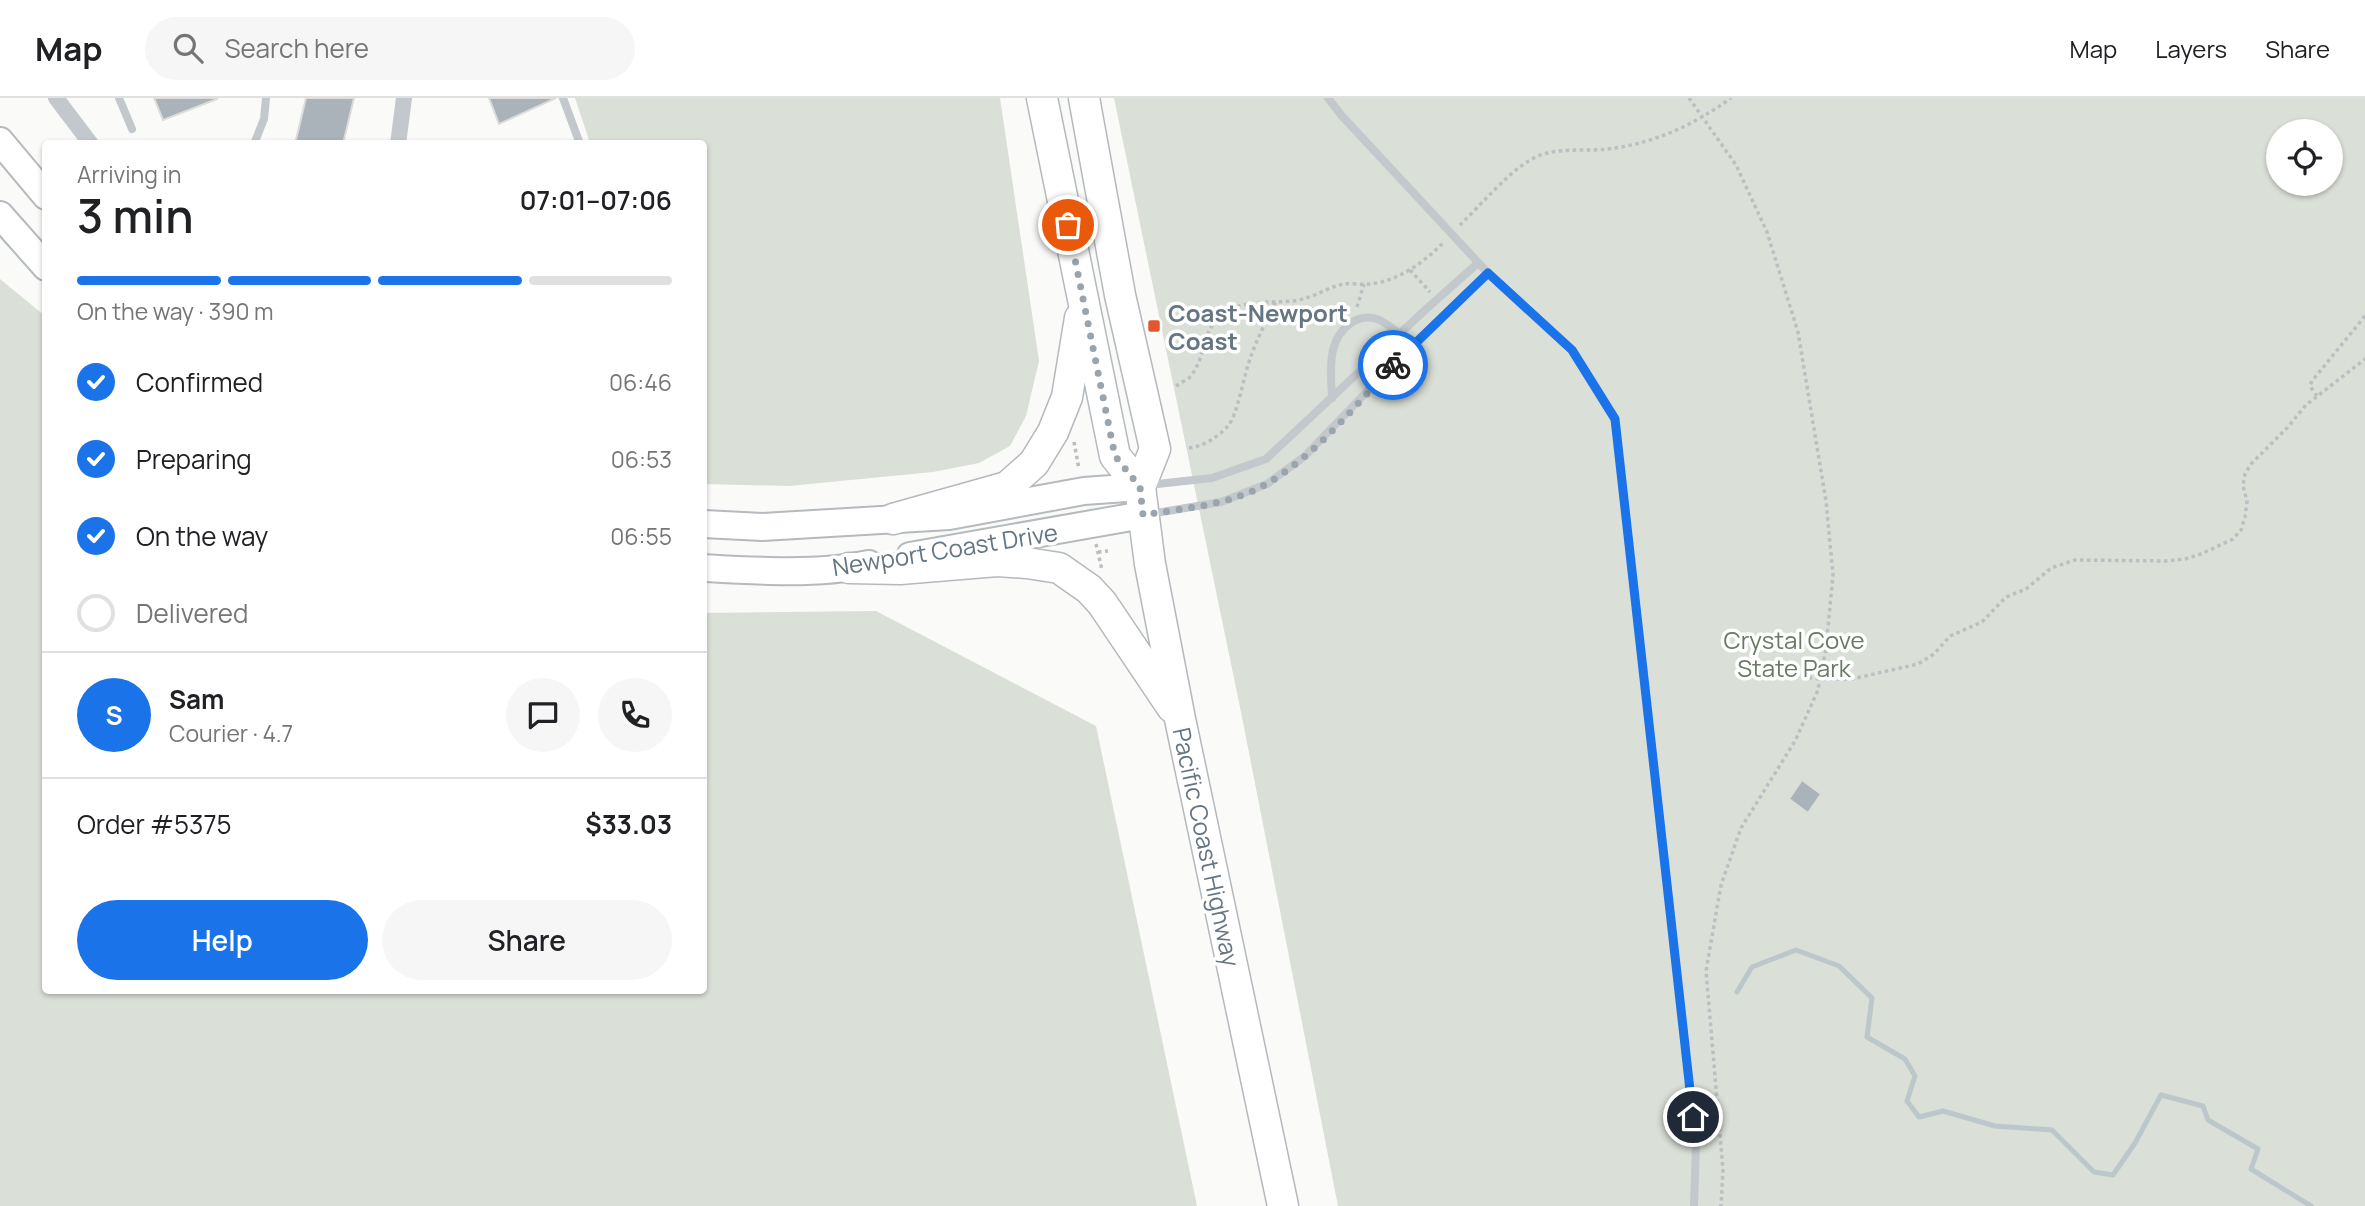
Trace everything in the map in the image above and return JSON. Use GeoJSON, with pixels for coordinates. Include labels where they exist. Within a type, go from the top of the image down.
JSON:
{"type":"FeatureCollection","features":[{"type":"Feature","properties":{"kind":"highway"},"geometry":{"type":"LineString","coordinates":[[1042,98],[1115,456],[1142,501]]}},
{"type":"Feature","properties":{"kind":"highway"},"geometry":{"type":"LineString","coordinates":[[1084,98],[1120,295],[1156,449],[1142,501]]}},
{"type":"Feature","properties":{"kind":"highway"},"geometry":{"type":"LineString","coordinates":[[893,519],[1007,487],[1034,463],[1053,432],[1067,397],[1083,297]]}},
{"type":"Feature","properties":{"kind":"highway","name":"Pacific Coast Highway"},"geometry":{"type":"LineString","coordinates":[[1142,501],[1150,564],[1180,719],[1283,1206]]}},
{"type":"Feature","properties":{"kind":"highway"},"geometry":{"type":"LineString","coordinates":[[849,568],[900,569],[997,561],[1059,568],[1089,589],[1102,603],[1180,719]]}},
{"type":"Feature","properties":{"kind":"main road"},"geometry":{"type":"LineString","coordinates":[[0,141],[42,191]]}},
{"type":"Feature","properties":{"kind":"main road"},"geometry":{"type":"LineString","coordinates":[[0,215],[42,262]]}},
{"type":"Feature","properties":{"kind":"main road","name":"Newport Coast Drive"},"geometry":{"type":"LineString","coordinates":[[707,524],[762,527],[949,516],[1084,491],[1142,501]]}},
{"type":"Feature","properties":{"kind":"main road","name":"Newport Coast Drive"},"geometry":{"type":"LineString","coordinates":[[707,568],[849,568],[1142,501]]}},
{"type":"Feature","properties":{"kind":"street"},"geometry":{"type":"LineString","coordinates":[[56,98],[88,140]]}},
{"type":"Feature","properties":{"kind":"street"},"geometry":{"type":"LineString","coordinates":[[399,140],[404,98]]}},
{"type":"Feature","properties":{"kind":"lane"},"geometry":{"type":"LineString","coordinates":[[119,98],[132,130]]}},
{"type":"Feature","properties":{"kind":"lane"},"geometry":{"type":"LineString","coordinates":[[256,140],[264,119],[266,98]]}},
{"type":"Feature","properties":{"kind":"lane"},"geometry":{"type":"LineString","coordinates":[[563,98],[579,140]]}},
{"type":"Feature","properties":{"kind":"lane"},"geometry":{"type":"LineString","coordinates":[[1328,98],[1478,263],[1572,350],[1615,419],[1696,1143],[1694,1206]]}},
{"type":"Feature","properties":{"kind":"lane"},"geometry":{"type":"LineString","coordinates":[[1142,501],[1266,459],[1478,263]]}},
{"type":"Feature","properties":{"kind":"lane"},"geometry":{"type":"LineString","coordinates":[[1142,501],[1221,502],[1267,484],[1305,456],[1403,354],[1488,273]]}},
{"type":"Feature","properties":{"kind":"lane"},"geometry":{"type":"LineString","coordinates":[[1332,398],[1331,358],[1335,341],[1345,327],[1358,319],[1378,320],[1400,334],[1403,354]]}},
{"type":"Feature","properties":{"kind":"path"},"geometry":{"type":"LineString","coordinates":[[1689,98],[1736,165],[1767,232],[1798,332],[1826,501],[1833,575],[1826,648],[1818,690],[1795,741],[1741,828],[1721,885],[1706,971],[1723,1170],[1721,1206]]}},
{"type":"Feature","properties":{"kind":"path"},"geometry":{"type":"LineString","coordinates":[[1177,386],[1189,377],[1215,319],[1232,309],[1259,302],[1311,297],[1343,284],[1364,284],[1394,278],[1410,270],[1436,249],[1507,180],[1533,159],[1557,151],[1607,149],[1642,142],[1704,118],[1731,98]]}},
{"type":"Feature","properties":{"kind":"path"},"geometry":{"type":"LineString","coordinates":[[1410,270],[1437,299]]}},
{"type":"Feature","properties":{"kind":"path"},"geometry":{"type":"LineString","coordinates":[[1358,319],[1357,308],[1364,284]]}},
{"type":"Feature","properties":{"kind":"path"},"geometry":{"type":"LineString","coordinates":[[1189,448],[1198,447],[1213,438],[1227,427],[1233,418],[1250,356],[1276,301]]}},
{"type":"Feature","properties":{"kind":"path"},"geometry":{"type":"LineString","coordinates":[[2317,396],[2310,386],[2312,381],[2365,316]]}},
{"type":"Feature","properties":{"kind":"path"},"geometry":{"type":"LineString","coordinates":[[1767,673],[1820,679],[1852,679],[1919,664],[1934,654],[1950,636],[1982,622],[2006,597],[2026,589],[2052,568],[2076,560],[2166,561],[2201,554],[2233,539],[2241,530],[2245,517],[2245,474],[2251,464],[2287,428],[2305,405],[2365,359]]}},
{"type":"Feature","properties":{"kind":"path"},"geometry":{"type":"LineString","coordinates":[[1070,439],[1073,440],[1081,475]]}},
{"type":"Feature","properties":{"kind":"path"},"geometry":{"type":"LineString","coordinates":[[1095,540],[1103,576]]}},
{"type":"Feature","properties":{"kind":"path"},"geometry":{"type":"LineString","coordinates":[[1098,552],[1108,551]]}},
{"type":"Feature","properties":{"kind":"green space"},"geometry":{"type":"Polygon","coordinates":[[[575,98],[1000,98],[1039,361],[1026,416],[1010,446],[979,463],[933,472],[789,486],[707,484],[707,140],[589,140],[575,98]]]}},
{"type":"Feature","properties":{"kind":"green space","name":"Crystal Cove State Park"},"geometry":{"type":"Polygon","coordinates":[[[1114,98],[2365,98],[2365,1206],[1338,1206],[1241,712],[1114,98]]]}},
{"type":"Feature","properties":{"kind":"green space"},"geometry":{"type":"Polygon","coordinates":[[[0,279],[42,314],[42,994],[707,994],[707,613],[876,611],[1096,726],[1197,1206],[0,1206],[0,279]]]}},
{"type":"Feature","properties":{"kind":"building"},"geometry":{"type":"Polygon","coordinates":[[[154,98],[217,98],[217,99],[163,120],[154,98]]]}},
{"type":"Feature","properties":{"kind":"building"},"geometry":{"type":"Polygon","coordinates":[[[306,98],[354,98],[344,140],[296,140],[306,98]]]}},
{"type":"Feature","properties":{"kind":"building"},"geometry":{"type":"Polygon","coordinates":[[[489,98],[556,98],[499,124],[489,98]]]}},
{"type":"Feature","properties":{"kind":"building"},"geometry":{"type":"Polygon","coordinates":[[[1802,780],[1821,794],[1808,813],[1789,799],[1802,780]]]}},
{"type":"Feature","properties":{"kind":"waterway"},"geometry":{"type":"LineString","coordinates":[[1737,992],[1752,967],[1796,950],[1839,966],[1872,998],[1867,1037],[1905,1059],[1915,1076],[1907,1101],[1919,1117],[1943,1111],[1995,1126],[2052,1130],[2094,1172],[2113,1175],[2135,1143],[2161,1095],[2203,1106],[2208,1120],[2258,1149],[2251,1169],[2311,1206]]}},
{"type":"Feature","properties":{"kind":"way so far"},"geometry":{"type":"LineString","coordinates":[[1068,225],[1115,456],[1140,487],[1143,515],[1221,502],[1267,484],[1305,456],[1393,365]]}},
{"type":"Feature","properties":{"kind":"place","name":"Coast-Newport Coast"},"geometry":{"type":"Point","coordinates":[1154,326]}},
{"type":"Feature","properties":{"kind":"route"},"geometry":{"type":"LineString","coordinates":[[1393,365],[1488,273],[1572,350],[1615,419],[1693,1117]]}}]}
